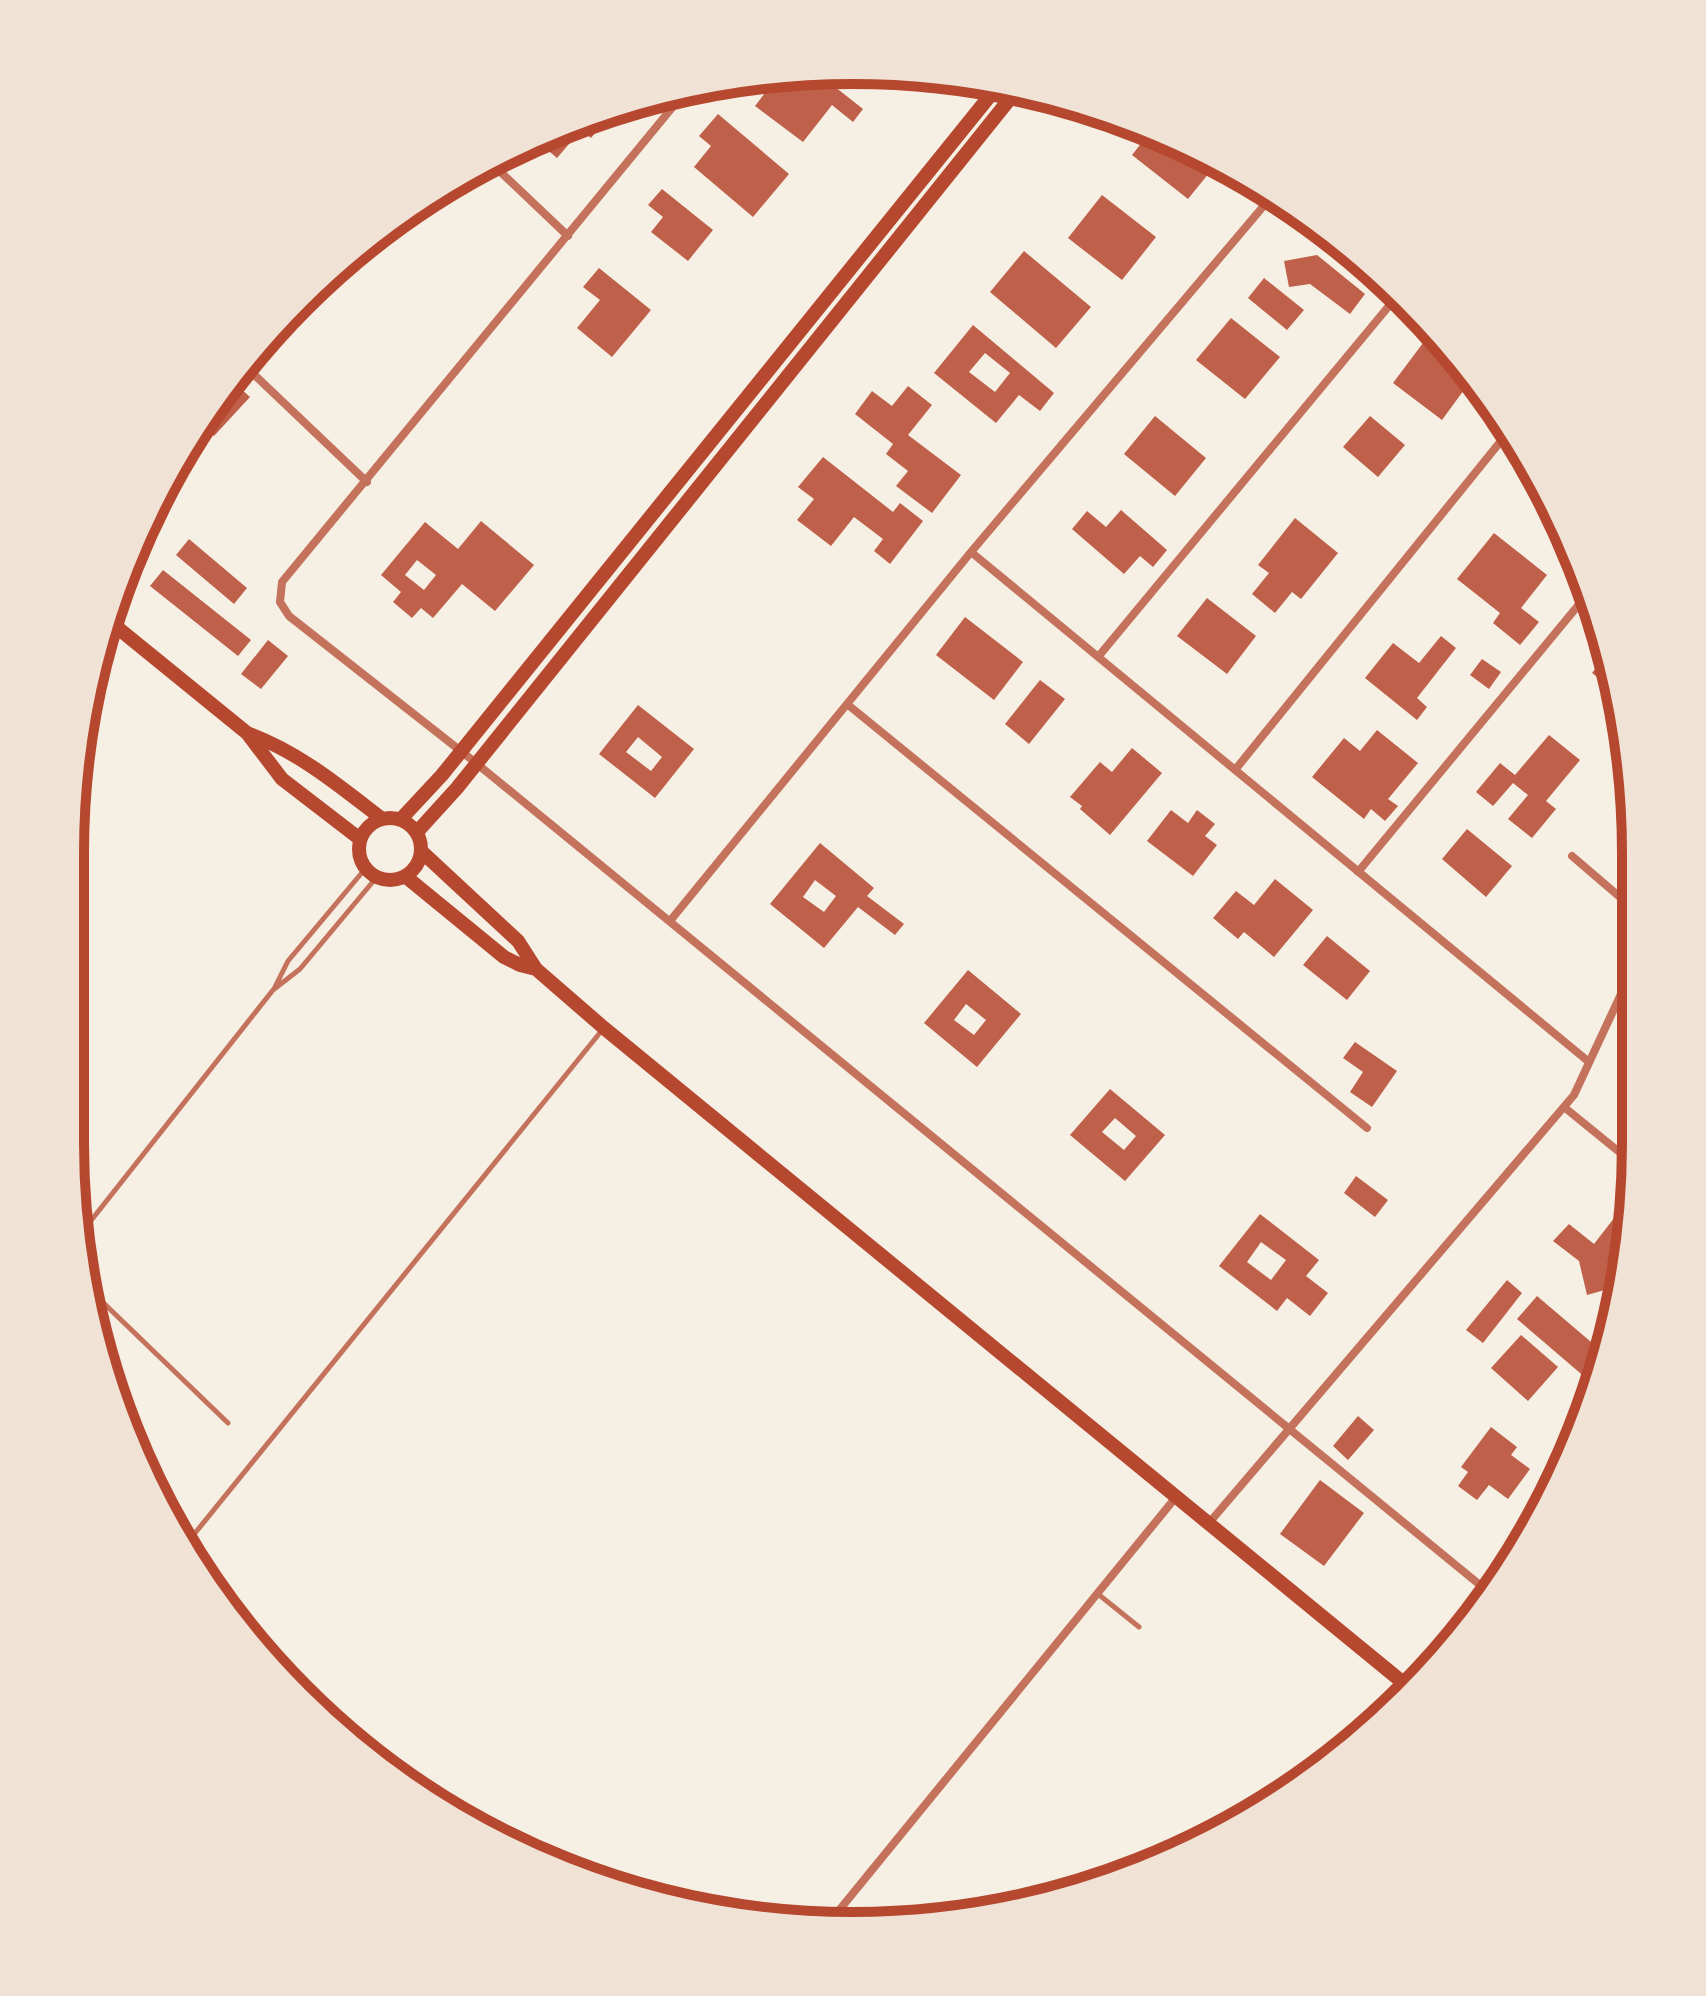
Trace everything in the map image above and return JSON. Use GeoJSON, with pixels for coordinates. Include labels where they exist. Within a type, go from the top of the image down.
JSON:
{"type":"FeatureCollection","features":[{"type":"Feature","properties":{"kind":"main road"},"geometry":{"type":"LineString","coordinates":[[401,819],[461,751],[989,97]]}},
{"type":"Feature","properties":{"kind":"main road"},"geometry":{"type":"LineString","coordinates":[[417,832],[476,763],[1009,100]]}},
{"type":"Feature","properties":{"kind":"main road"},"geometry":{"type":"LineString","coordinates":[[118,628],[247,733],[282,779],[360,839]]}},
{"type":"Feature","properties":{"kind":"main road"},"geometry":{"type":"LineString","coordinates":[[247,733],[302,758],[381,818],[401,819],[417,832],[421,851],[414,870],[395,880],[371,873],[358,850],[364,830],[381,818]]}},
{"type":"Feature","properties":{"kind":"main road"},"geometry":{"type":"LineString","coordinates":[[421,851],[518,941],[536,969],[604,1028],[1402,1682]]}},
{"type":"Feature","properties":{"kind":"main road"},"geometry":{"type":"LineString","coordinates":[[405,876],[504,957],[536,969]]}},
{"type":"Feature","properties":{"kind":"street"},"geometry":{"type":"LineString","coordinates":[[674,106],[282,582],[280,602],[289,616],[476,763],[1481,1586]]}},
{"type":"Feature","properties":{"kind":"street"},"geometry":{"type":"LineString","coordinates":[[499,171],[568,236]]}},
{"type":"Feature","properties":{"kind":"street"},"geometry":{"type":"LineString","coordinates":[[670,921],[971,552],[1265,204]]}},
{"type":"Feature","properties":{"kind":"street"},"geometry":{"type":"LineString","coordinates":[[1098,657],[1391,303]]}},
{"type":"Feature","properties":{"kind":"street"},"geometry":{"type":"LineString","coordinates":[[253,373],[367,482]]}},
{"type":"Feature","properties":{"kind":"street"},"geometry":{"type":"LineString","coordinates":[[1235,770],[1501,441]]}},
{"type":"Feature","properties":{"kind":"street"},"geometry":{"type":"LineString","coordinates":[[971,552],[1589,1062]]}},
{"type":"Feature","properties":{"kind":"street"},"geometry":{"type":"LineString","coordinates":[[1358,872],[1580,603]]}},
{"type":"Feature","properties":{"kind":"street"},"geometry":{"type":"LineString","coordinates":[[847,704],[1367,1128]]}},
{"type":"Feature","properties":{"kind":"street"},"geometry":{"type":"LineString","coordinates":[[1572,856],[1622,899]]}},
{"type":"Feature","properties":{"kind":"street"},"geometry":{"type":"LineString","coordinates":[[1209,1523],[1574,1095],[1622,992]]}},
{"type":"Feature","properties":{"kind":"street"},"geometry":{"type":"LineString","coordinates":[[1564,1107],[1622,1154]]}},
{"type":"Feature","properties":{"kind":"street"},"geometry":{"type":"LineString","coordinates":[[838,1911],[1176,1497]]}},
{"type":"Feature","properties":{"kind":"lane"},"geometry":{"type":"LineString","coordinates":[[273,990],[300,969],[371,873]]}},
{"type":"Feature","properties":{"kind":"lane"},"geometry":{"type":"LineString","coordinates":[[89,1223],[273,990],[288,961],[371,873]]}},
{"type":"Feature","properties":{"kind":"lane"},"geometry":{"type":"LineString","coordinates":[[192,1536],[604,1028]]}},
{"type":"Feature","properties":{"kind":"lane"},"geometry":{"type":"LineString","coordinates":[[101,1300],[228,1423]]}},
{"type":"Feature","properties":{"kind":"lane"},"geometry":{"type":"LineString","coordinates":[[1097,1593],[1139,1627]]}},
{"type":"Feature","properties":{"kind":"lane"},"geometry":{"type":"LineString","coordinates":[[322,1699],[361,1732]]}},
{"type":"Feature","properties":{"kind":"building"},"geometry":{"type":"Polygon","coordinates":[[[832,85],[863,109],[853,122],[832,105],[803,142],[755,106],[768,90],[832,85]]]}},
{"type":"Feature","properties":{"kind":"building"},"geometry":{"type":"Polygon","coordinates":[[[718,114],[789,174],[753,217],[694,167],[711,146],[699,136],[718,114]]]}},
{"type":"Feature","properties":{"kind":"building"},"geometry":{"type":"Polygon","coordinates":[[[600,127],[591,138],[585,133],[600,127]]]}},
{"type":"Feature","properties":{"kind":"building"},"geometry":{"type":"Polygon","coordinates":[[[575,137],[557,158],[546,149],[575,137]]]}},
{"type":"Feature","properties":{"kind":"building"},"geometry":{"type":"Polygon","coordinates":[[[1143,141],[1210,172],[1188,199],[1132,155],[1143,141]]]}},
{"type":"Feature","properties":{"kind":"building"},"geometry":{"type":"Polygon","coordinates":[[[662,189],[713,230],[688,261],[651,232],[663,217],[648,205],[662,189]]]}},
{"type":"Feature","properties":{"kind":"building"},"geometry":{"type":"Polygon","coordinates":[[[1102,195],[1156,237],[1122,280],[1068,238],[1102,195]]]}},
{"type":"Feature","properties":{"kind":"building"},"geometry":{"type":"Polygon","coordinates":[[[1024,251],[1091,307],[1056,348],[990,292],[1024,251]]]}},
{"type":"Feature","properties":{"kind":"building"},"geometry":{"type":"Polygon","coordinates":[[[1317,255],[1365,294],[1350,314],[1310,284],[1289,287],[1284,261],[1317,255]]]}},
{"type":"Feature","properties":{"kind":"building"},"geometry":{"type":"Polygon","coordinates":[[[599,268],[651,310],[612,357],[577,328],[600,300],[583,287],[599,268]]]}},
{"type":"Feature","properties":{"kind":"building"},"geometry":{"type":"Polygon","coordinates":[[[1264,278],[1304,310],[1287,330],[1248,298],[1264,278]]]}},
{"type":"Feature","properties":{"kind":"building"},"geometry":{"type":"Polygon","coordinates":[[[1231,318],[1280,357],[1245,399],[1196,360],[1231,318]]]}},
{"type":"Feature","properties":{"kind":"building"},"geometry":{"type":"Polygon","coordinates":[[[973,325],[1054,393],[1040,411],[1019,395],[996,423],[934,373],[973,325]],[[985,353],[969,372],[995,392],[1010,373],[985,353]]]}},
{"type":"Feature","properties":{"kind":"building"},"geometry":{"type":"Polygon","coordinates":[[[1423,343],[1437,353],[1465,388],[1442,420],[1393,383],[1423,343]]]}},
{"type":"Feature","properties":{"kind":"building"},"geometry":{"type":"Polygon","coordinates":[[[908,386],[932,405],[908,435],[961,475],[932,513],[896,486],[908,471],[886,454],[893,444],[855,414],[872,391],[892,406],[908,386]]]}},
{"type":"Feature","properties":{"kind":"building"},"geometry":{"type":"Polygon","coordinates":[[[241,388],[250,397],[214,436],[210,432],[241,388]]]}},
{"type":"Feature","properties":{"kind":"building"},"geometry":{"type":"Polygon","coordinates":[[[1155,416],[1206,458],[1175,496],[1124,454],[1155,416]]]}},
{"type":"Feature","properties":{"kind":"building"},"geometry":{"type":"Polygon","coordinates":[[[1370,416],[1405,445],[1378,477],[1343,447],[1370,416]]]}},
{"type":"Feature","properties":{"kind":"building"},"geometry":{"type":"Polygon","coordinates":[[[823,457],[893,512],[900,503],[923,521],[890,564],[874,551],[883,539],[854,517],[831,546],[797,520],[814,499],[798,487],[823,457]]]}},
{"type":"Feature","properties":{"kind":"building"},"geometry":{"type":"Polygon","coordinates":[[[1121,510],[1167,550],[1153,567],[1140,556],[1124,574],[1072,529],[1087,511],[1106,527],[1121,510]]]}},
{"type":"Feature","properties":{"kind":"building"},"geometry":{"type":"Polygon","coordinates":[[[1295,518],[1338,553],[1301,599],[1292,592],[1275,613],[1252,594],[1269,573],[1258,565],[1295,518]]]}},
{"type":"Feature","properties":{"kind":"building"},"geometry":{"type":"Polygon","coordinates":[[[481,521],[534,565],[495,611],[462,584],[433,618],[421,608],[412,618],[393,602],[401,592],[381,575],[425,522],[458,549],[481,521]],[[417,560],[405,575],[424,590],[436,575],[417,560]]]}},
{"type":"Feature","properties":{"kind":"building"},"geometry":{"type":"Polygon","coordinates":[[[1494,533],[1547,575],[1521,608],[1539,622],[1520,645],[1493,623],[1500,613],[1457,579],[1494,533]]]}},
{"type":"Feature","properties":{"kind":"building"},"geometry":{"type":"Polygon","coordinates":[[[189,539],[247,588],[234,604],[176,555],[189,539]]]}},
{"type":"Feature","properties":{"kind":"building"},"geometry":{"type":"Polygon","coordinates":[[[163,570],[251,640],[238,656],[150,586],[163,570]]]}},
{"type":"Feature","properties":{"kind":"building"},"geometry":{"type":"Polygon","coordinates":[[[1207,598],[1256,636],[1227,674],[1177,636],[1207,598]]]}},
{"type":"Feature","properties":{"kind":"building"},"geometry":{"type":"Polygon","coordinates":[[[965,617],[1023,662],[994,700],[936,655],[965,617]]]}},
{"type":"Feature","properties":{"kind":"building"},"geometry":{"type":"Polygon","coordinates":[[[1441,636],[1456,648],[1417,698],[1427,707],[1417,720],[1365,678],[1393,643],[1419,663],[1441,636]]]}},
{"type":"Feature","properties":{"kind":"building"},"geometry":{"type":"Polygon","coordinates":[[[268,640],[288,656],[261,689],[241,674],[268,640]]]}},
{"type":"Feature","properties":{"kind":"building"},"geometry":{"type":"Polygon","coordinates":[[[1482,659],[1501,672],[1489,689],[1470,675],[1482,659]]]}},
{"type":"Feature","properties":{"kind":"building"},"geometry":{"type":"Polygon","coordinates":[[[1598,665],[1602,681],[1592,673],[1598,665]]]}},
{"type":"Feature","properties":{"kind":"building"},"geometry":{"type":"Polygon","coordinates":[[[1040,680],[1065,699],[1029,744],[1005,724],[1040,680]]]}},
{"type":"Feature","properties":{"kind":"building"},"geometry":{"type":"Polygon","coordinates":[[[638,705],[694,749],[655,798],[599,754],[638,705]],[[638,737],[626,752],[651,771],[662,757],[638,737]]]}},
{"type":"Feature","properties":{"kind":"building"},"geometry":{"type":"Polygon","coordinates":[[[1377,730],[1418,763],[1388,799],[1398,806],[1385,821],[1371,809],[1364,819],[1312,777],[1344,738],[1360,751],[1377,730]]]}},
{"type":"Feature","properties":{"kind":"building"},"geometry":{"type":"Polygon","coordinates":[[[1549,735],[1580,760],[1546,801],[1556,809],[1532,838],[1508,819],[1528,795],[1513,783],[1493,806],[1476,792],[1500,763],[1515,775],[1549,735]]]}},
{"type":"Feature","properties":{"kind":"building"},"geometry":{"type":"Polygon","coordinates":[[[1132,748],[1162,773],[1110,835],[1070,797],[1100,762],[1112,772],[1132,748]]]}},
{"type":"Feature","properties":{"kind":"building"},"geometry":{"type":"Polygon","coordinates":[[[1171,810],[1188,823],[1197,810],[1215,824],[1205,836],[1217,845],[1193,876],[1147,841],[1171,810]]]}},
{"type":"Feature","properties":{"kind":"building"},"geometry":{"type":"Polygon","coordinates":[[[1467,829],[1512,866],[1486,897],[1442,859],[1467,829]]]}},
{"type":"Feature","properties":{"kind":"building"},"geometry":{"type":"Polygon","coordinates":[[[820,843],[874,888],[867,896],[904,924],[895,935],[858,907],[824,948],[770,904],[820,843]],[[815,880],[803,897],[824,912],[836,896],[815,880]]]}},
{"type":"Feature","properties":{"kind":"building"},"geometry":{"type":"Polygon","coordinates":[[[1275,879],[1313,910],[1274,957],[1244,932],[1238,939],[1213,918],[1236,891],[1254,905],[1275,879]]]}},
{"type":"Feature","properties":{"kind":"building"},"geometry":{"type":"Polygon","coordinates":[[[1327,936],[1370,971],[1347,1000],[1303,965],[1327,936]]]}},
{"type":"Feature","properties":{"kind":"building"},"geometry":{"type":"Polygon","coordinates":[[[968,970],[1021,1014],[977,1067],[924,1023],[968,970]],[[966,1004],[954,1020],[974,1035],[986,1020],[966,1004]]]}},
{"type":"Feature","properties":{"kind":"building"},"geometry":{"type":"Polygon","coordinates":[[[1355,1042],[1397,1071],[1372,1107],[1350,1092],[1363,1072],[1343,1058],[1355,1042]]]}},
{"type":"Feature","properties":{"kind":"building"},"geometry":{"type":"Polygon","coordinates":[[[1110,1089],[1165,1135],[1125,1181],[1070,1135],[1110,1089]],[[1115,1118],[1102,1132],[1124,1150],[1136,1136],[1115,1118]]]}},
{"type":"Feature","properties":{"kind":"building"},"geometry":{"type":"Polygon","coordinates":[[[1356,1176],[1388,1200],[1375,1217],[1344,1193],[1356,1176]]]}},
{"type":"Feature","properties":{"kind":"building"},"geometry":{"type":"Polygon","coordinates":[[[1618,1213],[1608,1289],[1587,1295],[1579,1261],[1553,1241],[1569,1224],[1594,1244],[1618,1213]]]}},
{"type":"Feature","properties":{"kind":"building"},"geometry":{"type":"Polygon","coordinates":[[[1260,1214],[1319,1260],[1306,1276],[1328,1293],[1310,1316],[1287,1298],[1277,1311],[1219,1266],[1260,1214]],[[1261,1242],[1247,1262],[1271,1280],[1286,1260],[1261,1242]]]}},
{"type":"Feature","properties":{"kind":"building"},"geometry":{"type":"Polygon","coordinates":[[[1507,1280],[1522,1293],[1483,1343],[1466,1330],[1507,1280]]]}},
{"type":"Feature","properties":{"kind":"building"},"geometry":{"type":"Polygon","coordinates":[[[1537,1296],[1595,1345],[1585,1377],[1517,1319],[1537,1296]]]}},
{"type":"Feature","properties":{"kind":"building"},"geometry":{"type":"Polygon","coordinates":[[[1521,1335],[1558,1367],[1528,1401],[1491,1368],[1521,1335]]]}},
{"type":"Feature","properties":{"kind":"building"},"geometry":{"type":"Polygon","coordinates":[[[1358,1416],[1374,1430],[1348,1460],[1333,1446],[1358,1416]]]}},
{"type":"Feature","properties":{"kind":"building"},"geometry":{"type":"Polygon","coordinates":[[[1491,1427],[1517,1447],[1511,1455],[1530,1469],[1508,1499],[1489,1485],[1477,1500],[1458,1486],[1468,1472],[1461,1467],[1491,1427]]]}},
{"type":"Feature","properties":{"kind":"building"},"geometry":{"type":"Polygon","coordinates":[[[1320,1480],[1364,1513],[1324,1566],[1280,1534],[1320,1480]]]}}]}
